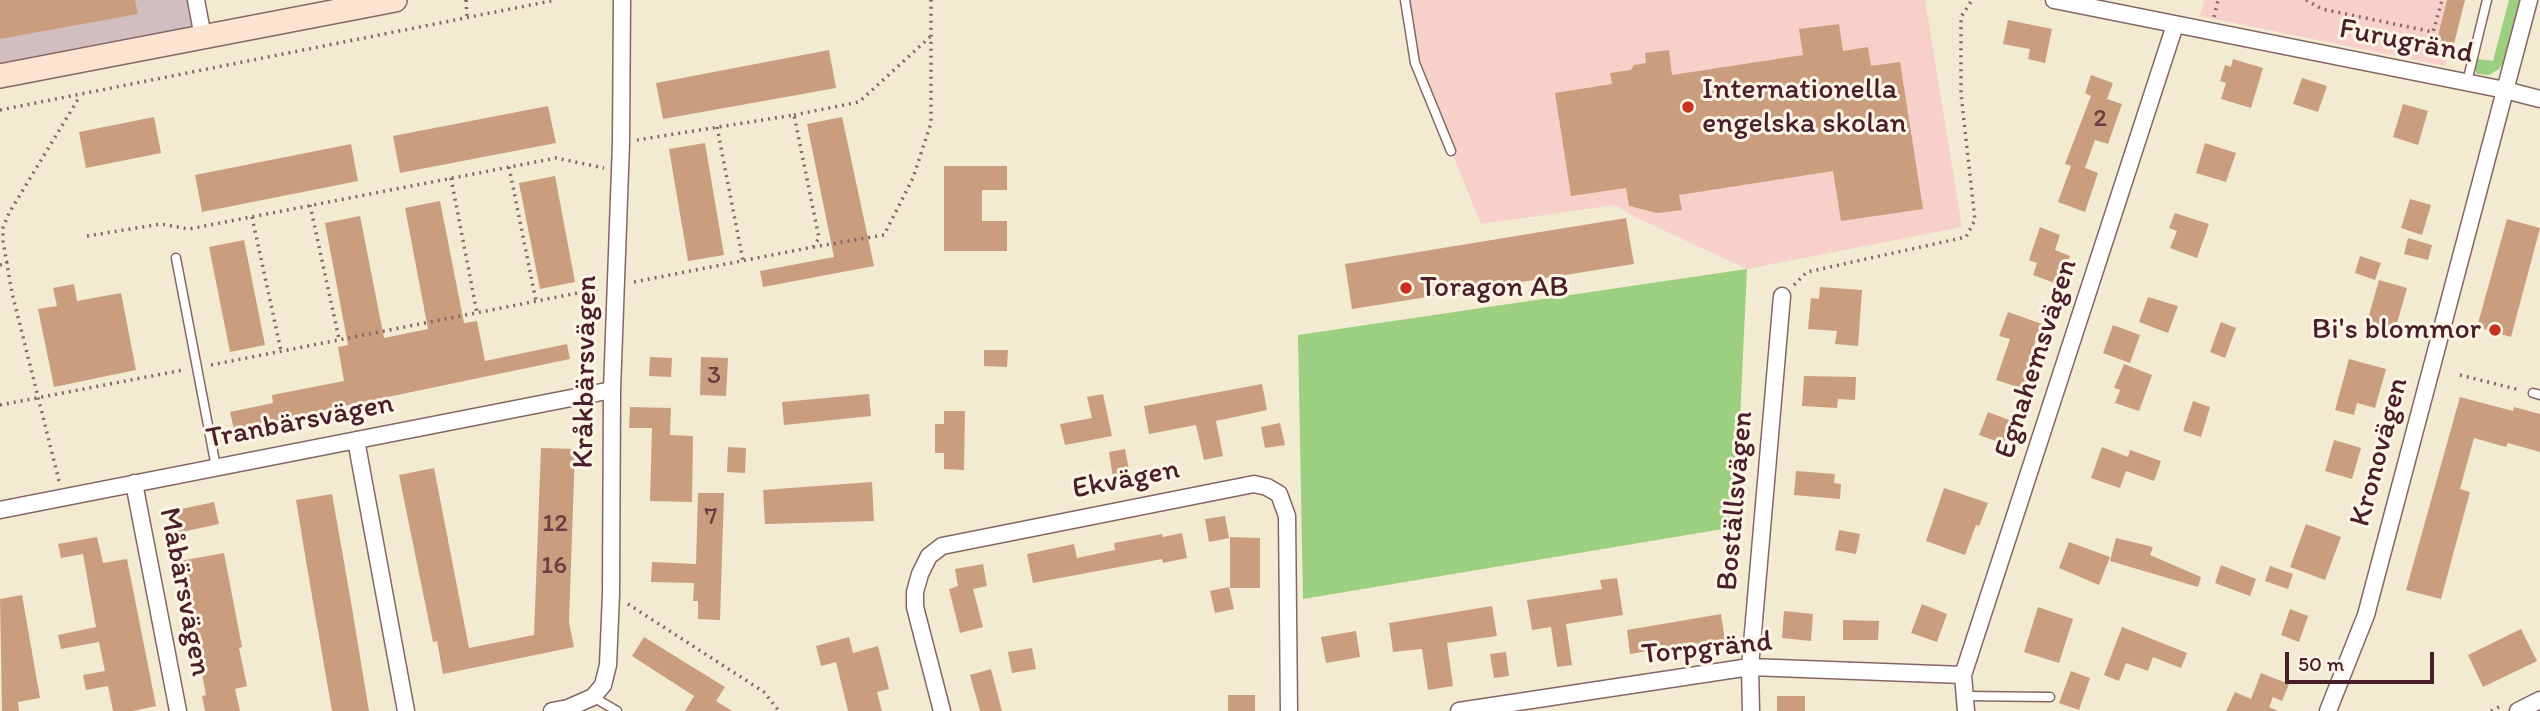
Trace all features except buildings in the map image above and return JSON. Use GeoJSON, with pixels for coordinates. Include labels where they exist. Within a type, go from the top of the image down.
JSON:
{"type":"FeatureCollection","features":[{"type":"Feature","properties":{"kind":"street"},"geometry":{"type":"LineString","coordinates":[[196,0],[203,37]]}},
{"type":"Feature","properties":{"kind":"street"},"geometry":{"type":"LineString","coordinates":[[0,76],[395,0]]}},
{"type":"Feature","properties":{"kind":"street","name":"Kråkbärsvägen"},"geometry":{"type":"LineString","coordinates":[[593,696],[603,685],[608,665],[611,594],[612,390],[621,143],[622,0]]}},
{"type":"Feature","properties":{"kind":"street","name":"Furugränd"},"geometry":{"type":"LineString","coordinates":[[2054,0],[2505,90],[2540,100]]}},
{"type":"Feature","properties":{"kind":"street","name":"Kronovägen"},"geometry":{"type":"LineString","coordinates":[[2328,711],[2366,615],[2529,0]]}},
{"type":"Feature","properties":{"kind":"street","name":"Egnahemsvägen"},"geometry":{"type":"LineString","coordinates":[[1966,704],[1963,675],[2175,25]]}},
{"type":"Feature","properties":{"kind":"street","name":"Boställsvägen"},"geometry":{"type":"LineString","coordinates":[[1751,711],[1751,667],[1782,296]]}},
{"type":"Feature","properties":{"kind":"street","name":"Tranbärsvägen"},"geometry":{"type":"LineString","coordinates":[[0,510],[612,390]]}},
{"type":"Feature","properties":{"kind":"street"},"geometry":{"type":"LineString","coordinates":[[356,440],[406,711]]}},
{"type":"Feature","properties":{"kind":"street","name":"Måbärsvägen"},"geometry":{"type":"LineString","coordinates":[[134,482],[178,711]]}},
{"type":"Feature","properties":{"kind":"street","name":"Ekvägen"},"geometry":{"type":"LineString","coordinates":[[942,711],[915,607],[915,592],[929,556],[942,546],[1254,484],[1267,486],[1279,494],[1287,516],[1289,711]]}},
{"type":"Feature","properties":{"kind":"street","name":"Torpgränd"},"geometry":{"type":"LineString","coordinates":[[1459,711],[1751,667],[1963,675]]}},
{"type":"Feature","properties":{"kind":"street"},"geometry":{"type":"LineString","coordinates":[[563,710],[593,696]]}},
{"type":"Feature","properties":{"kind":"street"},"geometry":{"type":"LineString","coordinates":[[2518,711],[2540,700]]}},
{"type":"Feature","properties":{"kind":"lane"},"geometry":{"type":"LineString","coordinates":[[1405,0],[1415,64],[1451,150]]}},
{"type":"Feature","properties":{"kind":"lane"},"geometry":{"type":"LineString","coordinates":[[2467,83],[2487,0]]}},
{"type":"Feature","properties":{"kind":"lane"},"geometry":{"type":"LineString","coordinates":[[176,258],[215,467]]}},
{"type":"Feature","properties":{"kind":"lane"},"geometry":{"type":"LineString","coordinates":[[593,696],[617,711]]}},
{"type":"Feature","properties":{"kind":"lane"},"geometry":{"type":"LineString","coordinates":[[1966,704],[2050,696]]}},
{"type":"Feature","properties":{"kind":"path"},"geometry":{"type":"LineString","coordinates":[[466,0],[467,17]]}},
{"type":"Feature","properties":{"kind":"path"},"geometry":{"type":"LineString","coordinates":[[0,110],[556,0]]}},
{"type":"Feature","properties":{"kind":"path"},"geometry":{"type":"LineString","coordinates":[[0,405],[884,235],[914,178],[931,123],[931,0]]}},
{"type":"Feature","properties":{"kind":"path"},"geometry":{"type":"LineString","coordinates":[[1782,296],[1807,272],[1966,237],[1975,220],[1961,94],[1962,17],[1972,0]]}},
{"type":"Feature","properties":{"kind":"path"},"geometry":{"type":"LineString","coordinates":[[2306,0],[2322,9],[2433,32],[2442,0]]}},
{"type":"Feature","properties":{"kind":"path"},"geometry":{"type":"LineString","coordinates":[[621,143],[859,102],[931,37]]}},
{"type":"Feature","properties":{"kind":"path"},"geometry":{"type":"LineString","coordinates":[[63,496],[12,293],[3,241],[9,212],[81,94]]}},
{"type":"Feature","properties":{"kind":"path"},"geometry":{"type":"LineString","coordinates":[[794,115],[819,238],[813,247]]}},
{"type":"Feature","properties":{"kind":"path"},"geometry":{"type":"LineString","coordinates":[[717,127],[743,261]]}},
{"type":"Feature","properties":{"kind":"path"},"geometry":{"type":"LineString","coordinates":[[87,236],[161,224],[189,229],[556,158],[620,172]]}},
{"type":"Feature","properties":{"kind":"path"},"geometry":{"type":"LineString","coordinates":[[509,167],[536,301]]}},
{"type":"Feature","properties":{"kind":"path"},"geometry":{"type":"LineString","coordinates":[[451,178],[477,313]]}},
{"type":"Feature","properties":{"kind":"path"},"geometry":{"type":"LineString","coordinates":[[310,205],[339,340]]}},
{"type":"Feature","properties":{"kind":"path"},"geometry":{"type":"LineString","coordinates":[[252,216],[281,351]]}},
{"type":"Feature","properties":{"kind":"path"},"geometry":{"type":"LineString","coordinates":[[0,265],[8,262]]}},
{"type":"Feature","properties":{"kind":"path"},"geometry":{"type":"LineString","coordinates":[[2460,375],[2536,394]]}},
{"type":"Feature","properties":{"kind":"path"},"geometry":{"type":"LineString","coordinates":[[611,594],[764,692],[779,711]]}},
{"type":"Feature","properties":{"kind":"shaded area"},"geometry":{"type":"Polygon","coordinates":[[[0,0],[196,0],[203,37],[0,76],[0,0]]]}},
{"type":"Feature","properties":{"kind":"shaded area","name":"Internationella engelska skolan"},"geometry":{"type":"Polygon","coordinates":[[[1405,0],[1925,0],[1962,227],[1747,269],[1615,205],[1481,224],[1415,63],[1405,0]]]}},
{"type":"Feature","properties":{"kind":"shaded area"},"geometry":{"type":"Polygon","coordinates":[[[2204,0],[2460,0],[2445,66],[2200,16],[2204,0]]]}},
{"type":"Feature","properties":{"kind":"green space"},"geometry":{"type":"Polygon","coordinates":[[[2509,0],[2521,0],[2504,62],[2489,75],[2477,74],[2475,69],[2478,59],[2493,61],[2509,0]]]}},
{"type":"Feature","properties":{"kind":"green space"},"geometry":{"type":"Polygon","coordinates":[[[1747,269],[1735,527],[1303,599],[1298,335],[1747,269]]]}},
{"type":"Feature","properties":{"kind":"place","name":"Internationella engelska skolan"},"geometry":{"type":"Point","coordinates":[1688,107]}},
{"type":"Feature","properties":{"kind":"place","name":"Toragon AB"},"geometry":{"type":"Point","coordinates":[1406,288]}},
{"type":"Feature","properties":{"kind":"place","name":"Bi's blommor"},"geometry":{"type":"Point","coordinates":[2495,330]}}]}
